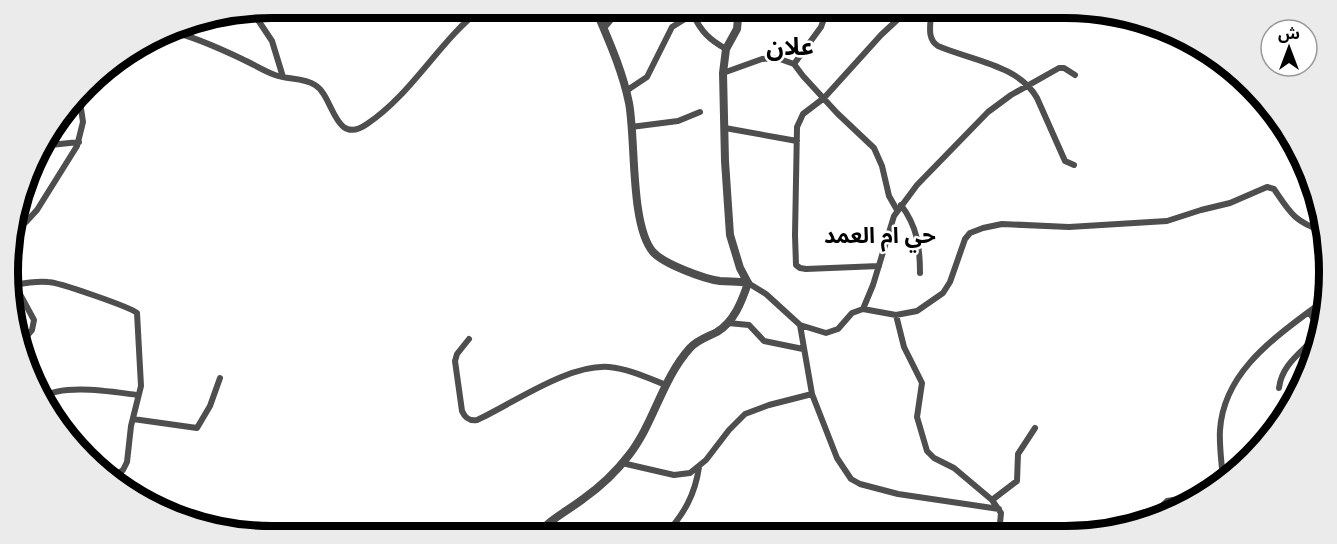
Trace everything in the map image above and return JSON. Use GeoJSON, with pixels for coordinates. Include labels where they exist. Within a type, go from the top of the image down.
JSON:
{"type":"FeatureCollection","features":[{"type":"Feature","properties":{"kind":"street"},"geometry":{"type":"LineString","coordinates":[[181,35],[283,77],[306,81],[317,86],[343,127],[351,130],[359,128],[374,118],[408,87],[470,18]]}},
{"type":"Feature","properties":{"kind":"street"},"geometry":{"type":"LineString","coordinates":[[600,18],[614,50],[626,91],[638,208],[653,252],[672,264],[706,277],[720,281],[748,283],[766,294],[800,325],[818,332],[832,332],[842,326],[852,313],[863,309],[896,315],[917,311],[937,298],[950,282],[965,239],[977,230],[993,226],[1010,224],[1069,227],[1167,221],[1230,203],[1267,187],[1274,189],[1287,210],[1299,221],[1315,228]]}},
{"type":"Feature","properties":{"kind":"street"},"geometry":{"type":"LineString","coordinates":[[604,28],[612,18]]}},
{"type":"Feature","properties":{"kind":"street"},"geometry":{"type":"LineString","coordinates":[[626,91],[646,76],[672,27],[687,18]]}},
{"type":"Feature","properties":{"kind":"street"},"geometry":{"type":"LineString","coordinates":[[695,18],[704,33],[726,49]]}},
{"type":"Feature","properties":{"kind":"street"},"geometry":{"type":"LineString","coordinates":[[738,18],[737,29],[726,49],[723,74],[728,224],[738,261],[748,283]]}},
{"type":"Feature","properties":{"kind":"street"},"geometry":{"type":"LineString","coordinates":[[794,64],[821,27],[824,18]]}},
{"type":"Feature","properties":{"kind":"street"},"geometry":{"type":"LineString","coordinates":[[879,266],[806,269],[796,265],[797,141],[799,119],[803,114],[824,98],[874,42],[899,18]]}},
{"type":"Feature","properties":{"kind":"street"},"geometry":{"type":"LineString","coordinates":[[931,18],[930,35],[934,44],[1006,71],[1027,85],[1037,98],[1065,161],[1074,165]]}},
{"type":"Feature","properties":{"kind":"street"},"geometry":{"type":"LineString","coordinates":[[257,19],[272,41],[283,77]]}},
{"type":"Feature","properties":{"kind":"street"},"geometry":{"type":"LineString","coordinates":[[723,74],[762,59],[777,58],[794,64],[874,148],[882,166],[889,196],[913,224],[918,238],[920,273]]}},
{"type":"Feature","properties":{"kind":"street"},"geometry":{"type":"LineString","coordinates":[[863,309],[899,207],[975,122],[1027,85],[1059,68],[1064,68],[1075,75]]}},
{"type":"Feature","properties":{"kind":"street"},"geometry":{"type":"LineString","coordinates":[[23,224],[37,210],[67,165],[79,142],[83,122],[81,105]]}},
{"type":"Feature","properties":{"kind":"street"},"geometry":{"type":"LineString","coordinates":[[631,127],[678,121],[700,112]]}},
{"type":"Feature","properties":{"kind":"street"},"geometry":{"type":"LineString","coordinates":[[725,128],[797,141]]}},
{"type":"Feature","properties":{"kind":"street"},"geometry":{"type":"LineString","coordinates":[[52,145],[79,142]]}},
{"type":"Feature","properties":{"kind":"street"},"geometry":{"type":"LineString","coordinates":[[19,284],[55,283],[135,311],[138,319],[141,386],[133,419],[126,467],[117,474]]}},
{"type":"Feature","properties":{"kind":"street"},"geometry":{"type":"LineString","coordinates":[[546,525],[589,495],[622,463],[641,437],[666,385],[691,346],[728,323],[748,283]]}},
{"type":"Feature","properties":{"kind":"street"},"geometry":{"type":"LineString","coordinates":[[19,296],[34,320],[32,330],[27,336]]}},
{"type":"Feature","properties":{"kind":"street"},"geometry":{"type":"LineString","coordinates":[[1223,472],[1220,427],[1229,394],[1242,372],[1265,346],[1317,306]]}},
{"type":"Feature","properties":{"kind":"street"},"geometry":{"type":"LineString","coordinates":[[1309,312],[1314,320]]}},
{"type":"Feature","properties":{"kind":"street"},"geometry":{"type":"LineString","coordinates":[[896,315],[904,347],[922,383],[917,417],[927,451],[934,458],[954,468],[992,500],[999,509],[1000,526]]}},
{"type":"Feature","properties":{"kind":"street"},"geometry":{"type":"LineString","coordinates":[[728,323],[749,325],[764,341],[803,350]]}},
{"type":"Feature","properties":{"kind":"street"},"geometry":{"type":"LineString","coordinates":[[800,325],[812,394],[837,459],[844,471],[856,482],[898,495],[999,509]]}},
{"type":"Feature","properties":{"kind":"street"},"geometry":{"type":"LineString","coordinates":[[469,339],[457,354],[455,361],[462,411],[469,420],[477,420],[580,370],[611,367],[626,370],[666,385]]}},
{"type":"Feature","properties":{"kind":"street"},"geometry":{"type":"LineString","coordinates":[[1279,388],[1280,378],[1285,369],[1308,344]]}},
{"type":"Feature","properties":{"kind":"street"},"geometry":{"type":"LineString","coordinates":[[133,419],[197,428],[210,406],[220,378]]}},
{"type":"Feature","properties":{"kind":"street"},"geometry":{"type":"LineString","coordinates":[[49,394],[64,390],[138,395]]}},
{"type":"Feature","properties":{"kind":"street"},"geometry":{"type":"LineString","coordinates":[[622,463],[674,474],[686,474],[699,467],[745,414],[812,394]]}},
{"type":"Feature","properties":{"kind":"street"},"geometry":{"type":"LineString","coordinates":[[992,500],[1017,481],[1017,458],[1035,428]]}},
{"type":"Feature","properties":{"kind":"street"},"geometry":{"type":"LineString","coordinates":[[672,526],[686,509],[697,484],[699,467]]}},
{"type":"Feature","properties":{"kind":"street"},"geometry":{"type":"LineString","coordinates":[[1160,508],[1167,501],[1181,498]]}},
{"type":"Feature","properties":{"kind":"district","name":"علان"},"geometry":{"type":"Point","coordinates":[790,47]}},
{"type":"Feature","properties":{"kind":"district","name":"حي ام العمد"},"geometry":{"type":"Point","coordinates":[880,235]}}]}
